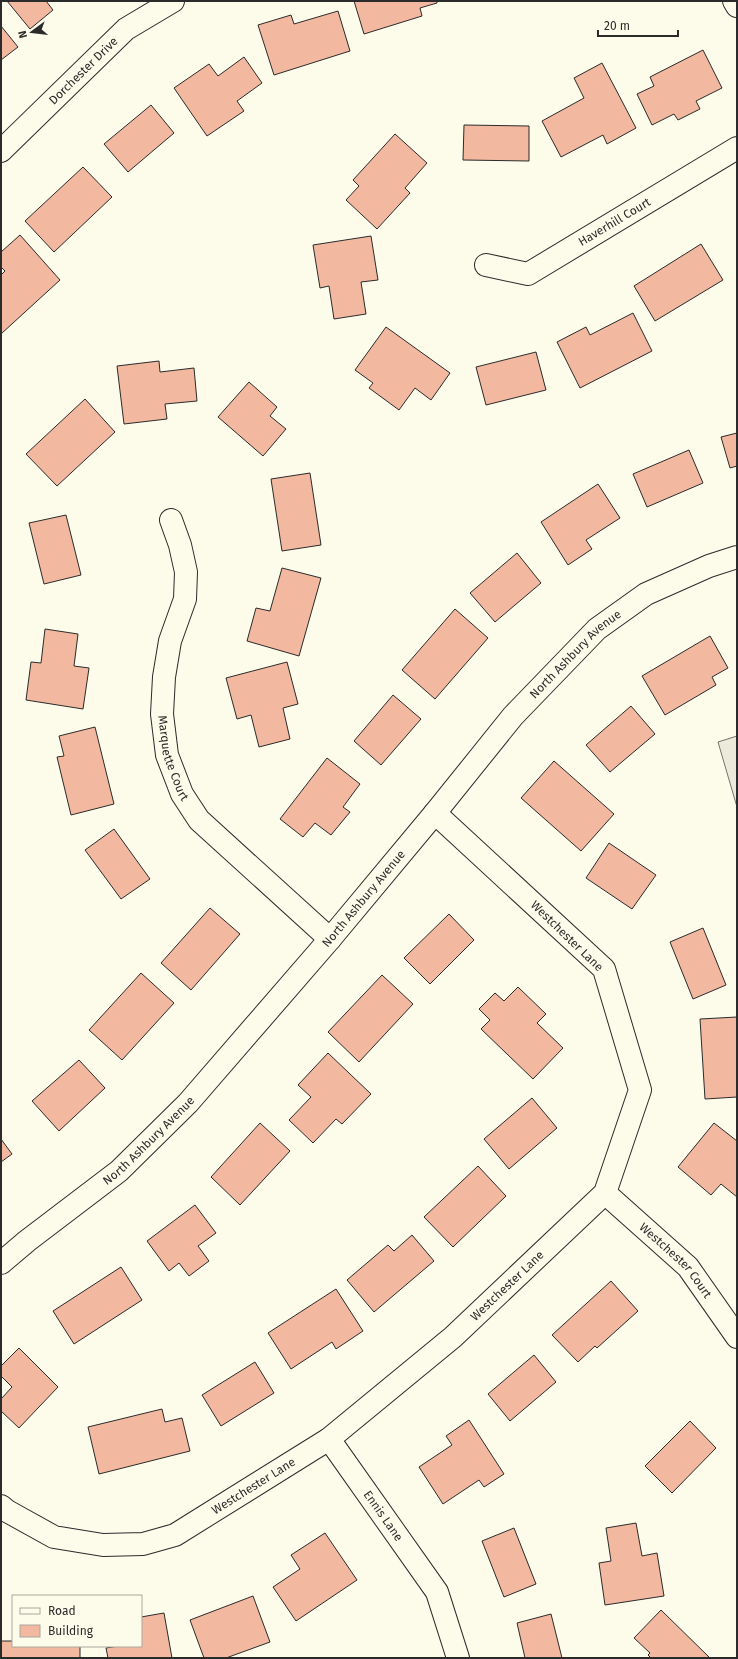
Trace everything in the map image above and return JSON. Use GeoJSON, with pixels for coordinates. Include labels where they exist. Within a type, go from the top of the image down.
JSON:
{"type":"FeatureCollection","features":[{"type":"Feature","properties":{"kind":"street","name":"Dorchester Drive"},"geometry":{"type":"LineString","coordinates":[[1,152],[126,29],[173,1]]}},
{"type":"Feature","properties":{"kind":"street"},"geometry":{"type":"LineString","coordinates":[[734,1],[737,6]]}},
{"type":"Feature","properties":{"kind":"street","name":"Haverhill Court"},"geometry":{"type":"LineString","coordinates":[[486,265],[528,274],[737,148]]}},
{"type":"Feature","properties":{"kind":"street","name":"Marquette Court"},"geometry":{"type":"LineString","coordinates":[[171,520],[180,545],[186,572],[185,599],[170,641],[164,677],[162,714],[167,755],[179,787],[198,820],[330,939]]}},
{"type":"Feature","properties":{"kind":"street","name":"North Ashbury Avenue"},"geometry":{"type":"LineString","coordinates":[[1,1264],[27,1241],[119,1171],[203,1086],[330,939],[512,716],[597,629],[646,594],[709,566],[737,557]]}},
{"type":"Feature","properties":{"kind":"street","name":"Westchester Lane"},"geometry":{"type":"LineString","coordinates":[[1,1506],[54,1538],[103,1546],[143,1544],[175,1535],[329,1439],[454,1337],[605,1193],[640,1090],[604,969],[434,813]]}},
{"type":"Feature","properties":{"kind":"street","name":"Westchester Court"},"geometry":{"type":"LineString","coordinates":[[605,1193],[688,1267],[737,1337]]}},
{"type":"Feature","properties":{"kind":"street","name":"Ennis Lane"},"geometry":{"type":"LineString","coordinates":[[329,1439],[437,1592],[458,1658]]}},
{"type":"Feature","properties":{"kind":"shaded area"},"geometry":{"type":"Polygon","coordinates":[[[737,736],[737,807],[718,742],[737,736]]]}},
{"type":"Feature","properties":{"kind":"building"},"geometry":{"type":"Polygon","coordinates":[[[7,1],[46,1],[53,10],[30,29],[7,1]]]}},
{"type":"Feature","properties":{"kind":"building"},"geometry":{"type":"Polygon","coordinates":[[[354,1],[437,1],[437,3],[420,8],[422,16],[364,34],[354,1]]]}},
{"type":"Feature","properties":{"kind":"building"},"geometry":{"type":"Polygon","coordinates":[[[338,11],[350,51],[274,75],[258,25],[291,15],[294,24],[338,11]]]}},
{"type":"Feature","properties":{"kind":"building"},"geometry":{"type":"Polygon","coordinates":[[[1,26],[18,47],[1,60],[1,26]]]}},
{"type":"Feature","properties":{"kind":"building"},"geometry":{"type":"Polygon","coordinates":[[[703,50],[722,88],[696,101],[700,109],[678,120],[674,114],[652,125],[637,94],[654,86],[650,77],[703,50]]]}},
{"type":"Feature","properties":{"kind":"building"},"geometry":{"type":"Polygon","coordinates":[[[244,57],[262,83],[237,101],[244,111],[207,136],[174,88],[209,64],[218,76],[244,57]]]}},
{"type":"Feature","properties":{"kind":"building"},"geometry":{"type":"Polygon","coordinates":[[[602,63],[636,128],[607,144],[603,135],[561,157],[542,121],[584,98],[574,78],[602,63]]]}},
{"type":"Feature","properties":{"kind":"building"},"geometry":{"type":"Polygon","coordinates":[[[151,105],[174,133],[128,172],[104,144],[151,105]]]}},
{"type":"Feature","properties":{"kind":"building"},"geometry":{"type":"Polygon","coordinates":[[[464,125],[529,126],[529,161],[463,160],[464,125]]]}},
{"type":"Feature","properties":{"kind":"building"},"geometry":{"type":"Polygon","coordinates":[[[395,134],[427,163],[405,188],[410,193],[377,229],[346,200],[359,186],[353,180],[395,134]]]}},
{"type":"Feature","properties":{"kind":"building"},"geometry":{"type":"Polygon","coordinates":[[[83,167],[112,197],[54,252],[25,221],[83,167]]]}},
{"type":"Feature","properties":{"kind":"building"},"geometry":{"type":"Polygon","coordinates":[[[20,235],[60,280],[1,334],[1,275],[5,271],[1,267],[1,252],[20,235]]]}},
{"type":"Feature","properties":{"kind":"building"},"geometry":{"type":"Polygon","coordinates":[[[371,236],[378,280],[361,282],[366,314],[334,319],[329,286],[320,288],[313,245],[371,236]]]}},
{"type":"Feature","properties":{"kind":"building"},"geometry":{"type":"Polygon","coordinates":[[[701,244],[723,280],[655,321],[634,286],[701,244]]]}},
{"type":"Feature","properties":{"kind":"building"},"geometry":{"type":"Polygon","coordinates":[[[633,313],[652,351],[580,388],[557,342],[586,327],[590,335],[633,313]]]}},
{"type":"Feature","properties":{"kind":"building"},"geometry":{"type":"Polygon","coordinates":[[[386,327],[450,373],[431,400],[415,388],[399,410],[369,388],[373,383],[355,370],[386,327]]]}},
{"type":"Feature","properties":{"kind":"building"},"geometry":{"type":"Polygon","coordinates":[[[536,352],[546,390],[486,405],[476,367],[536,352]]]}},
{"type":"Feature","properties":{"kind":"building"},"geometry":{"type":"Polygon","coordinates":[[[159,361],[160,372],[194,368],[197,401],[165,404],[167,419],[124,424],[117,366],[159,361]]]}},
{"type":"Feature","properties":{"kind":"building"},"geometry":{"type":"Polygon","coordinates":[[[249,382],[277,407],[270,416],[286,429],[263,456],[218,417],[249,382]]]}},
{"type":"Feature","properties":{"kind":"building"},"geometry":{"type":"Polygon","coordinates":[[[85,399],[115,432],[57,486],[26,454],[85,399]]]}},
{"type":"Feature","properties":{"kind":"building"},"geometry":{"type":"Polygon","coordinates":[[[737,433],[737,466],[730,468],[721,437],[737,433]]]}},
{"type":"Feature","properties":{"kind":"building"},"geometry":{"type":"Polygon","coordinates":[[[689,450],[703,483],[647,507],[633,474],[689,450]]]}},
{"type":"Feature","properties":{"kind":"building"},"geometry":{"type":"Polygon","coordinates":[[[310,473],[321,545],[282,551],[271,479],[310,473]]]}},
{"type":"Feature","properties":{"kind":"building"},"geometry":{"type":"Polygon","coordinates":[[[598,484],[620,518],[586,540],[592,549],[568,565],[541,522],[598,484]]]}},
{"type":"Feature","properties":{"kind":"building"},"geometry":{"type":"Polygon","coordinates":[[[66,515],[81,575],[44,584],[29,523],[66,515]]]}},
{"type":"Feature","properties":{"kind":"building"},"geometry":{"type":"Polygon","coordinates":[[[517,553],[541,583],[495,622],[470,593],[517,553]]]}},
{"type":"Feature","properties":{"kind":"building"},"geometry":{"type":"Polygon","coordinates":[[[282,568],[321,578],[299,656],[247,641],[256,608],[270,611],[282,568]]]}},
{"type":"Feature","properties":{"kind":"building"},"geometry":{"type":"Polygon","coordinates":[[[455,609],[488,638],[435,699],[402,670],[455,609]]]}},
{"type":"Feature","properties":{"kind":"building"},"geometry":{"type":"Polygon","coordinates":[[[45,629],[78,634],[74,666],[89,668],[83,709],[26,700],[31,662],[41,663],[45,629]]]}},
{"type":"Feature","properties":{"kind":"building"},"geometry":{"type":"Polygon","coordinates":[[[710,636],[728,668],[712,677],[716,685],[665,715],[642,676],[710,636]]]}},
{"type":"Feature","properties":{"kind":"building"},"geometry":{"type":"Polygon","coordinates":[[[287,662],[298,704],[283,708],[290,739],[259,747],[251,715],[237,719],[226,678],[287,662]]]}},
{"type":"Feature","properties":{"kind":"building"},"geometry":{"type":"Polygon","coordinates":[[[393,695],[421,719],[381,765],[354,741],[393,695]]]}},
{"type":"Feature","properties":{"kind":"building"},"geometry":{"type":"Polygon","coordinates":[[[631,706],[655,734],[610,772],[586,745],[631,706]]]}},
{"type":"Feature","properties":{"kind":"building"},"geometry":{"type":"Polygon","coordinates":[[[95,727],[114,804],[71,815],[57,757],[64,756],[59,736],[95,727]]]}},
{"type":"Feature","properties":{"kind":"building"},"geometry":{"type":"Polygon","coordinates":[[[327,758],[360,784],[343,807],[350,812],[331,835],[315,823],[303,837],[280,819],[327,758]]]}},
{"type":"Feature","properties":{"kind":"building"},"geometry":{"type":"Polygon","coordinates":[[[554,761],[614,814],[581,851],[521,798],[554,761]]]}},
{"type":"Feature","properties":{"kind":"building"},"geometry":{"type":"Polygon","coordinates":[[[114,829],[150,879],[121,899],[85,850],[114,829]]]}},
{"type":"Feature","properties":{"kind":"building"},"geometry":{"type":"Polygon","coordinates":[[[609,843],[656,875],[632,909],[586,878],[609,843]]]}},
{"type":"Feature","properties":{"kind":"building"},"geometry":{"type":"Polygon","coordinates":[[[210,908],[240,934],[191,990],[161,963],[210,908]]]}},
{"type":"Feature","properties":{"kind":"building"},"geometry":{"type":"Polygon","coordinates":[[[449,914],[474,940],[430,984],[404,958],[449,914]]]}},
{"type":"Feature","properties":{"kind":"building"},"geometry":{"type":"Polygon","coordinates":[[[703,928],[726,985],[693,999],[670,942],[703,928]]]}},
{"type":"Feature","properties":{"kind":"building"},"geometry":{"type":"Polygon","coordinates":[[[141,973],[174,1003],[122,1060],[89,1030],[141,973]]]}},
{"type":"Feature","properties":{"kind":"building"},"geometry":{"type":"Polygon","coordinates":[[[382,975],[413,1004],[359,1062],[328,1032],[382,975]]]}},
{"type":"Feature","properties":{"kind":"building"},"geometry":{"type":"Polygon","coordinates":[[[518,987],[546,1014],[537,1023],[563,1048],[533,1079],[481,1029],[490,1020],[479,1009],[495,993],[504,1001],[518,987]]]}},
{"type":"Feature","properties":{"kind":"building"},"geometry":{"type":"Polygon","coordinates":[[[737,1017],[737,1097],[705,1099],[700,1019],[737,1017]]]}},
{"type":"Feature","properties":{"kind":"building"},"geometry":{"type":"Polygon","coordinates":[[[328,1053],[371,1094],[342,1124],[336,1119],[313,1143],[289,1120],[311,1097],[298,1085],[328,1053]]]}},
{"type":"Feature","properties":{"kind":"building"},"geometry":{"type":"Polygon","coordinates":[[[79,1060],[105,1088],[59,1131],[32,1101],[79,1060]]]}},
{"type":"Feature","properties":{"kind":"building"},"geometry":{"type":"Polygon","coordinates":[[[532,1098],[557,1128],[509,1169],[484,1139],[532,1098]]]}},
{"type":"Feature","properties":{"kind":"building"},"geometry":{"type":"Polygon","coordinates":[[[260,1123],[290,1151],[240,1205],[211,1177],[260,1123]]]}},
{"type":"Feature","properties":{"kind":"building"},"geometry":{"type":"Polygon","coordinates":[[[714,1123],[737,1141],[737,1197],[721,1184],[711,1195],[678,1167],[714,1123]]]}},
{"type":"Feature","properties":{"kind":"building"},"geometry":{"type":"Polygon","coordinates":[[[1,1139],[12,1154],[1,1162],[1,1139]]]}},
{"type":"Feature","properties":{"kind":"building"},"geometry":{"type":"Polygon","coordinates":[[[478,1166],[506,1196],[453,1247],[424,1217],[478,1166]]]}},
{"type":"Feature","properties":{"kind":"building"},"geometry":{"type":"Polygon","coordinates":[[[195,1205],[216,1233],[198,1246],[209,1261],[189,1276],[179,1263],[169,1271],[147,1241],[195,1205]]]}},
{"type":"Feature","properties":{"kind":"building"},"geometry":{"type":"Polygon","coordinates":[[[412,1235],[434,1261],[374,1312],[347,1280],[388,1245],[394,1251],[412,1235]]]}},
{"type":"Feature","properties":{"kind":"building"},"geometry":{"type":"Polygon","coordinates":[[[121,1267],[142,1300],[74,1344],[53,1311],[121,1267]]]}},
{"type":"Feature","properties":{"kind":"building"},"geometry":{"type":"Polygon","coordinates":[[[611,1281],[638,1311],[597,1348],[595,1346],[578,1362],[552,1335],[611,1281]]]}},
{"type":"Feature","properties":{"kind":"building"},"geometry":{"type":"Polygon","coordinates":[[[336,1289],[363,1331],[336,1349],[332,1342],[291,1369],[268,1333],[336,1289]]]}},
{"type":"Feature","properties":{"kind":"building"},"geometry":{"type":"Polygon","coordinates":[[[19,1348],[58,1387],[19,1428],[1,1411],[1,1399],[12,1387],[1,1376],[1,1366],[19,1348]]]}},
{"type":"Feature","properties":{"kind":"building"},"geometry":{"type":"Polygon","coordinates":[[[534,1355],[556,1382],[510,1421],[488,1394],[534,1355]]]}},
{"type":"Feature","properties":{"kind":"building"},"geometry":{"type":"Polygon","coordinates":[[[255,1362],[274,1393],[221,1426],[202,1395],[255,1362]]]}},
{"type":"Feature","properties":{"kind":"building"},"geometry":{"type":"Polygon","coordinates":[[[162,1409],[165,1422],[182,1418],[190,1451],[99,1474],[88,1427],[162,1409]]]}},
{"type":"Feature","properties":{"kind":"building"},"geometry":{"type":"Polygon","coordinates":[[[469,1420],[504,1474],[484,1487],[479,1480],[443,1504],[419,1467],[452,1445],[446,1436],[469,1420]]]}},
{"type":"Feature","properties":{"kind":"building"},"geometry":{"type":"Polygon","coordinates":[[[690,1421],[716,1448],[672,1493],[645,1466],[690,1421]]]}},
{"type":"Feature","properties":{"kind":"building"},"geometry":{"type":"Polygon","coordinates":[[[636,1523],[642,1556],[657,1553],[664,1596],[605,1605],[599,1563],[611,1561],[606,1528],[636,1523]]]}},
{"type":"Feature","properties":{"kind":"building"},"geometry":{"type":"Polygon","coordinates":[[[514,1528],[536,1584],[504,1597],[482,1541],[514,1528]]]}},
{"type":"Feature","properties":{"kind":"building"},"geometry":{"type":"Polygon","coordinates":[[[325,1533],[357,1580],[296,1621],[273,1587],[300,1569],[291,1555],[325,1533]]]}},
{"type":"Feature","properties":{"kind":"building"},"geometry":{"type":"Polygon","coordinates":[[[253,1596],[270,1642],[226,1658],[204,1658],[190,1620],[253,1596]]]}},
{"type":"Feature","properties":{"kind":"building"},"geometry":{"type":"Polygon","coordinates":[[[661,1610],[710,1658],[651,1658],[648,1655],[650,1653],[634,1638],[661,1610]]]}},
{"type":"Feature","properties":{"kind":"building"},"geometry":{"type":"Polygon","coordinates":[[[164,1613],[172,1658],[108,1658],[106,1648],[142,1647],[142,1617],[164,1613]]]}},
{"type":"Feature","properties":{"kind":"building"},"geometry":{"type":"Polygon","coordinates":[[[551,1614],[562,1658],[525,1658],[517,1623],[551,1614]]]}},
{"type":"Feature","properties":{"kind":"building"},"geometry":{"type":"Polygon","coordinates":[[[1,1641],[12,1641],[12,1647],[80,1647],[80,1658],[1,1658],[1,1641]]]}}]}
